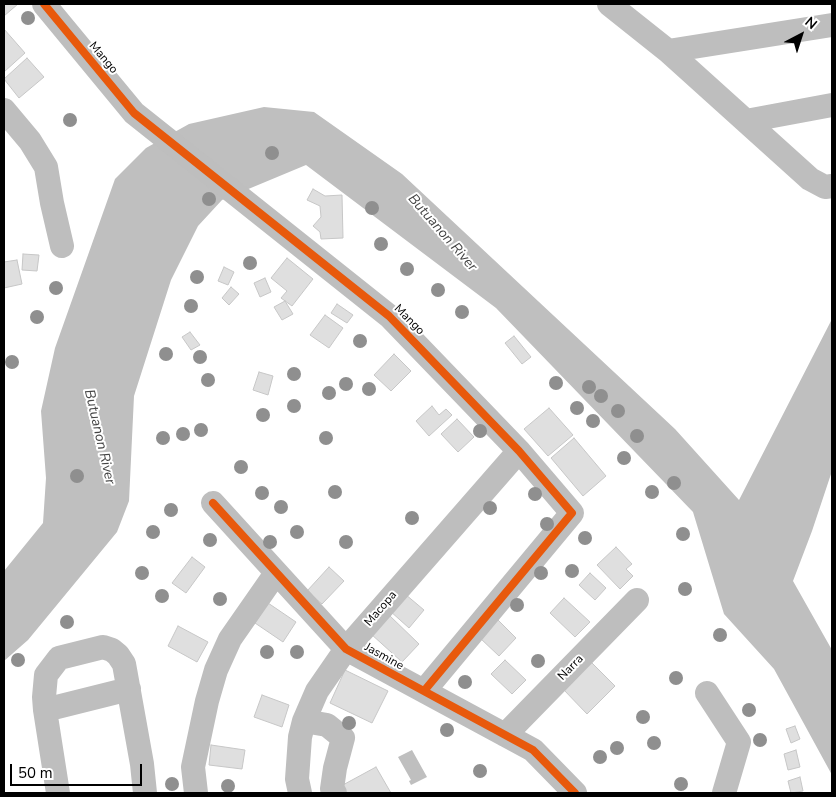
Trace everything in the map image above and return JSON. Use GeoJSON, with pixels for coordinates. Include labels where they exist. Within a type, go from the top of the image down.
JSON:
{"type":"FeatureCollection","features":[{"type":"Feature","properties":{"kind":"street","name":"Mango"},"geometry":{"type":"LineString","coordinates":[[44,4],[134,113],[389,316],[519,451],[572,513],[424,692]]}},
{"type":"Feature","properties":{"kind":"street"},"geometry":{"type":"LineString","coordinates":[[615,6],[668,51],[810,179],[825,187],[832,186]]}},
{"type":"Feature","properties":{"kind":"street"},"geometry":{"type":"LineString","coordinates":[[668,51],[832,26]]}},
{"type":"Feature","properties":{"kind":"street"},"geometry":{"type":"LineString","coordinates":[[746,121],[832,105]]}},
{"type":"Feature","properties":{"kind":"street"},"geometry":{"type":"LineString","coordinates":[[4,110],[30,141],[46,167],[62,246]]}},
{"type":"Feature","properties":{"kind":"street","name":"Macopa"},"geometry":{"type":"LineString","coordinates":[[301,793],[297,779],[300,737],[304,721],[317,692],[346,649],[519,451]]}},
{"type":"Feature","properties":{"kind":"street","name":"Jasmine"},"geometry":{"type":"LineString","coordinates":[[213,502],[346,649],[533,750],[575,793]]}},
{"type":"Feature","properties":{"kind":"street"},"geometry":{"type":"LineString","coordinates":[[196,793],[193,767],[207,701],[216,670],[230,639],[276,573]]}},
{"type":"Feature","properties":{"kind":"street","name":"Narra"},"geometry":{"type":"LineString","coordinates":[[505,735],[637,600]]}},
{"type":"Feature","properties":{"kind":"street"},"geometry":{"type":"LineString","coordinates":[[58,793],[45,710],[46,676],[59,658],[103,647],[112,650],[124,664],[145,793]]}},
{"type":"Feature","properties":{"kind":"street"},"geometry":{"type":"LineString","coordinates":[[45,710],[129,688]]}},
{"type":"Feature","properties":{"kind":"street"},"geometry":{"type":"LineString","coordinates":[[707,693],[740,742],[724,793]]}},
{"type":"Feature","properties":{"kind":"street"},"geometry":{"type":"LineString","coordinates":[[301,793],[334,791],[335,768],[343,738],[327,725],[304,721]]}},
{"type":"Feature","properties":{"kind":"water","name":"Butuanon River"},"geometry":{"type":"Polygon","coordinates":[[[264,107],[314,112],[402,174],[675,429],[739,500],[832,319],[832,471],[793,581],[832,650],[832,775],[774,669],[724,614],[693,512],[496,308],[306,165],[222,200],[198,226],[171,280],[134,396],[129,501],[117,532],[28,640],[4,661],[4,571],[43,523],[46,478],[41,411],[55,348],[115,179],[146,148],[189,124],[264,107]]]}},
{"type":"Feature","properties":{"kind":"water"},"geometry":{"type":"Polygon","coordinates":[[[412,750],[427,777],[411,785],[409,781],[411,780],[398,757],[412,750]]]}},
{"type":"Feature","properties":{"kind":"building"},"geometry":{"type":"Polygon","coordinates":[[[4,4],[18,4],[4,16],[4,4]]]}},
{"type":"Feature","properties":{"kind":"building"},"geometry":{"type":"Polygon","coordinates":[[[4,29],[25,53],[4,72],[4,29]]]}},
{"type":"Feature","properties":{"kind":"building"},"geometry":{"type":"Polygon","coordinates":[[[27,58],[44,77],[19,98],[4,79],[27,58]]]}},
{"type":"Feature","properties":{"kind":"building"},"geometry":{"type":"Polygon","coordinates":[[[313,189],[325,196],[342,195],[343,238],[321,239],[320,232],[313,226],[321,217],[320,206],[307,200],[313,189]]]}},
{"type":"Feature","properties":{"kind":"building"},"geometry":{"type":"Polygon","coordinates":[[[23,254],[39,255],[37,271],[22,270],[23,254]]]}},
{"type":"Feature","properties":{"kind":"building"},"geometry":{"type":"Polygon","coordinates":[[[287,258],[313,279],[292,306],[281,298],[287,291],[271,278],[287,258]]]}},
{"type":"Feature","properties":{"kind":"building"},"geometry":{"type":"Polygon","coordinates":[[[17,260],[22,284],[4,288],[4,262],[17,260]]]}},
{"type":"Feature","properties":{"kind":"building"},"geometry":{"type":"Polygon","coordinates":[[[224,267],[234,272],[228,285],[218,281],[224,267]]]}},
{"type":"Feature","properties":{"kind":"building"},"geometry":{"type":"Polygon","coordinates":[[[265,278],[271,292],[260,297],[254,283],[265,278]]]}},
{"type":"Feature","properties":{"kind":"building"},"geometry":{"type":"Polygon","coordinates":[[[231,287],[239,294],[229,305],[222,298],[231,287]]]}},
{"type":"Feature","properties":{"kind":"building"},"geometry":{"type":"Polygon","coordinates":[[[285,301],[293,314],[282,320],[274,307],[285,301]]]}},
{"type":"Feature","properties":{"kind":"building"},"geometry":{"type":"Polygon","coordinates":[[[337,304],[353,315],[347,323],[331,313],[337,304]]]}},
{"type":"Feature","properties":{"kind":"building"},"geometry":{"type":"Polygon","coordinates":[[[325,315],[343,328],[329,348],[310,335],[325,315]]]}},
{"type":"Feature","properties":{"kind":"building"},"geometry":{"type":"Polygon","coordinates":[[[190,332],[200,345],[191,350],[182,337],[190,332]]]}},
{"type":"Feature","properties":{"kind":"building"},"geometry":{"type":"Polygon","coordinates":[[[514,336],[531,357],[522,364],[505,343],[514,336]]]}},
{"type":"Feature","properties":{"kind":"building"},"geometry":{"type":"Polygon","coordinates":[[[394,354],[411,371],[391,391],[374,375],[394,354]]]}},
{"type":"Feature","properties":{"kind":"building"},"geometry":{"type":"Polygon","coordinates":[[[259,372],[273,376],[268,395],[253,390],[259,372]]]}},
{"type":"Feature","properties":{"kind":"building"},"geometry":{"type":"Polygon","coordinates":[[[432,406],[439,415],[446,409],[452,415],[429,436],[416,421],[432,406]]]}},
{"type":"Feature","properties":{"kind":"building"},"geometry":{"type":"Polygon","coordinates":[[[549,408],[573,435],[548,456],[524,429],[549,408]]]}},
{"type":"Feature","properties":{"kind":"building"},"geometry":{"type":"Polygon","coordinates":[[[457,419],[474,437],[458,452],[441,434],[457,419]]]}},
{"type":"Feature","properties":{"kind":"building"},"geometry":{"type":"Polygon","coordinates":[[[574,438],[606,476],[583,496],[551,458],[574,438]]]}},
{"type":"Feature","properties":{"kind":"building"},"geometry":{"type":"Polygon","coordinates":[[[616,547],[632,564],[626,569],[633,576],[620,589],[597,565],[616,547]]]}},
{"type":"Feature","properties":{"kind":"building"},"geometry":{"type":"Polygon","coordinates":[[[192,557],[205,567],[186,593],[172,583],[192,557]]]}},
{"type":"Feature","properties":{"kind":"building"},"geometry":{"type":"Polygon","coordinates":[[[329,567],[344,581],[322,604],[307,591],[329,567]]]}},
{"type":"Feature","properties":{"kind":"building"},"geometry":{"type":"Polygon","coordinates":[[[590,573],[606,588],[595,600],[579,585],[590,573]]]}},
{"type":"Feature","properties":{"kind":"building"},"geometry":{"type":"Polygon","coordinates":[[[405,594],[424,610],[409,628],[390,611],[405,594]]]}},
{"type":"Feature","properties":{"kind":"building"},"geometry":{"type":"Polygon","coordinates":[[[564,598],[590,622],[575,637],[550,613],[564,598]]]}},
{"type":"Feature","properties":{"kind":"building"},"geometry":{"type":"Polygon","coordinates":[[[268,603],[296,622],[283,642],[255,623],[268,603]]]}},
{"type":"Feature","properties":{"kind":"building"},"geometry":{"type":"Polygon","coordinates":[[[389,615],[419,644],[402,662],[371,634],[389,615]]]}},
{"type":"Feature","properties":{"kind":"building"},"geometry":{"type":"Polygon","coordinates":[[[498,620],[516,638],[499,656],[480,638],[498,620]]]}},
{"type":"Feature","properties":{"kind":"building"},"geometry":{"type":"Polygon","coordinates":[[[178,626],[208,642],[197,662],[168,646],[178,626]]]}},
{"type":"Feature","properties":{"kind":"building"},"geometry":{"type":"Polygon","coordinates":[[[505,660],[526,680],[512,694],[491,674],[505,660]]]}},
{"type":"Feature","properties":{"kind":"building"},"geometry":{"type":"Polygon","coordinates":[[[591,662],[615,686],[587,714],[563,689],[591,662]]]}},
{"type":"Feature","properties":{"kind":"building"},"geometry":{"type":"Polygon","coordinates":[[[345,670],[388,691],[372,723],[330,703],[345,670]]]}},
{"type":"Feature","properties":{"kind":"building"},"geometry":{"type":"Polygon","coordinates":[[[262,695],[289,705],[282,727],[254,717],[262,695]]]}},
{"type":"Feature","properties":{"kind":"building"},"geometry":{"type":"Polygon","coordinates":[[[795,726],[800,739],[791,743],[786,729],[795,726]]]}},
{"type":"Feature","properties":{"kind":"building"},"geometry":{"type":"Polygon","coordinates":[[[211,745],[245,750],[242,769],[209,765],[211,745]]]}},
{"type":"Feature","properties":{"kind":"building"},"geometry":{"type":"Polygon","coordinates":[[[796,750],[800,767],[788,770],[784,754],[796,750]]]}},
{"type":"Feature","properties":{"kind":"building"},"geometry":{"type":"Polygon","coordinates":[[[376,767],[391,793],[345,793],[341,786],[376,767]]]}},
{"type":"Feature","properties":{"kind":"building"},"geometry":{"type":"Polygon","coordinates":[[[800,777],[803,791],[791,793],[788,781],[800,777]]]}},
{"type":"Feature","properties":{"kind":"cycle path"},"geometry":{"type":"LineString","coordinates":[[44,4],[134,113],[389,316],[519,451],[572,513],[424,691]]}},
{"type":"Feature","properties":{"kind":"cycle path"},"geometry":{"type":"LineString","coordinates":[[213,503],[346,649],[533,750],[575,793]]}}]}
